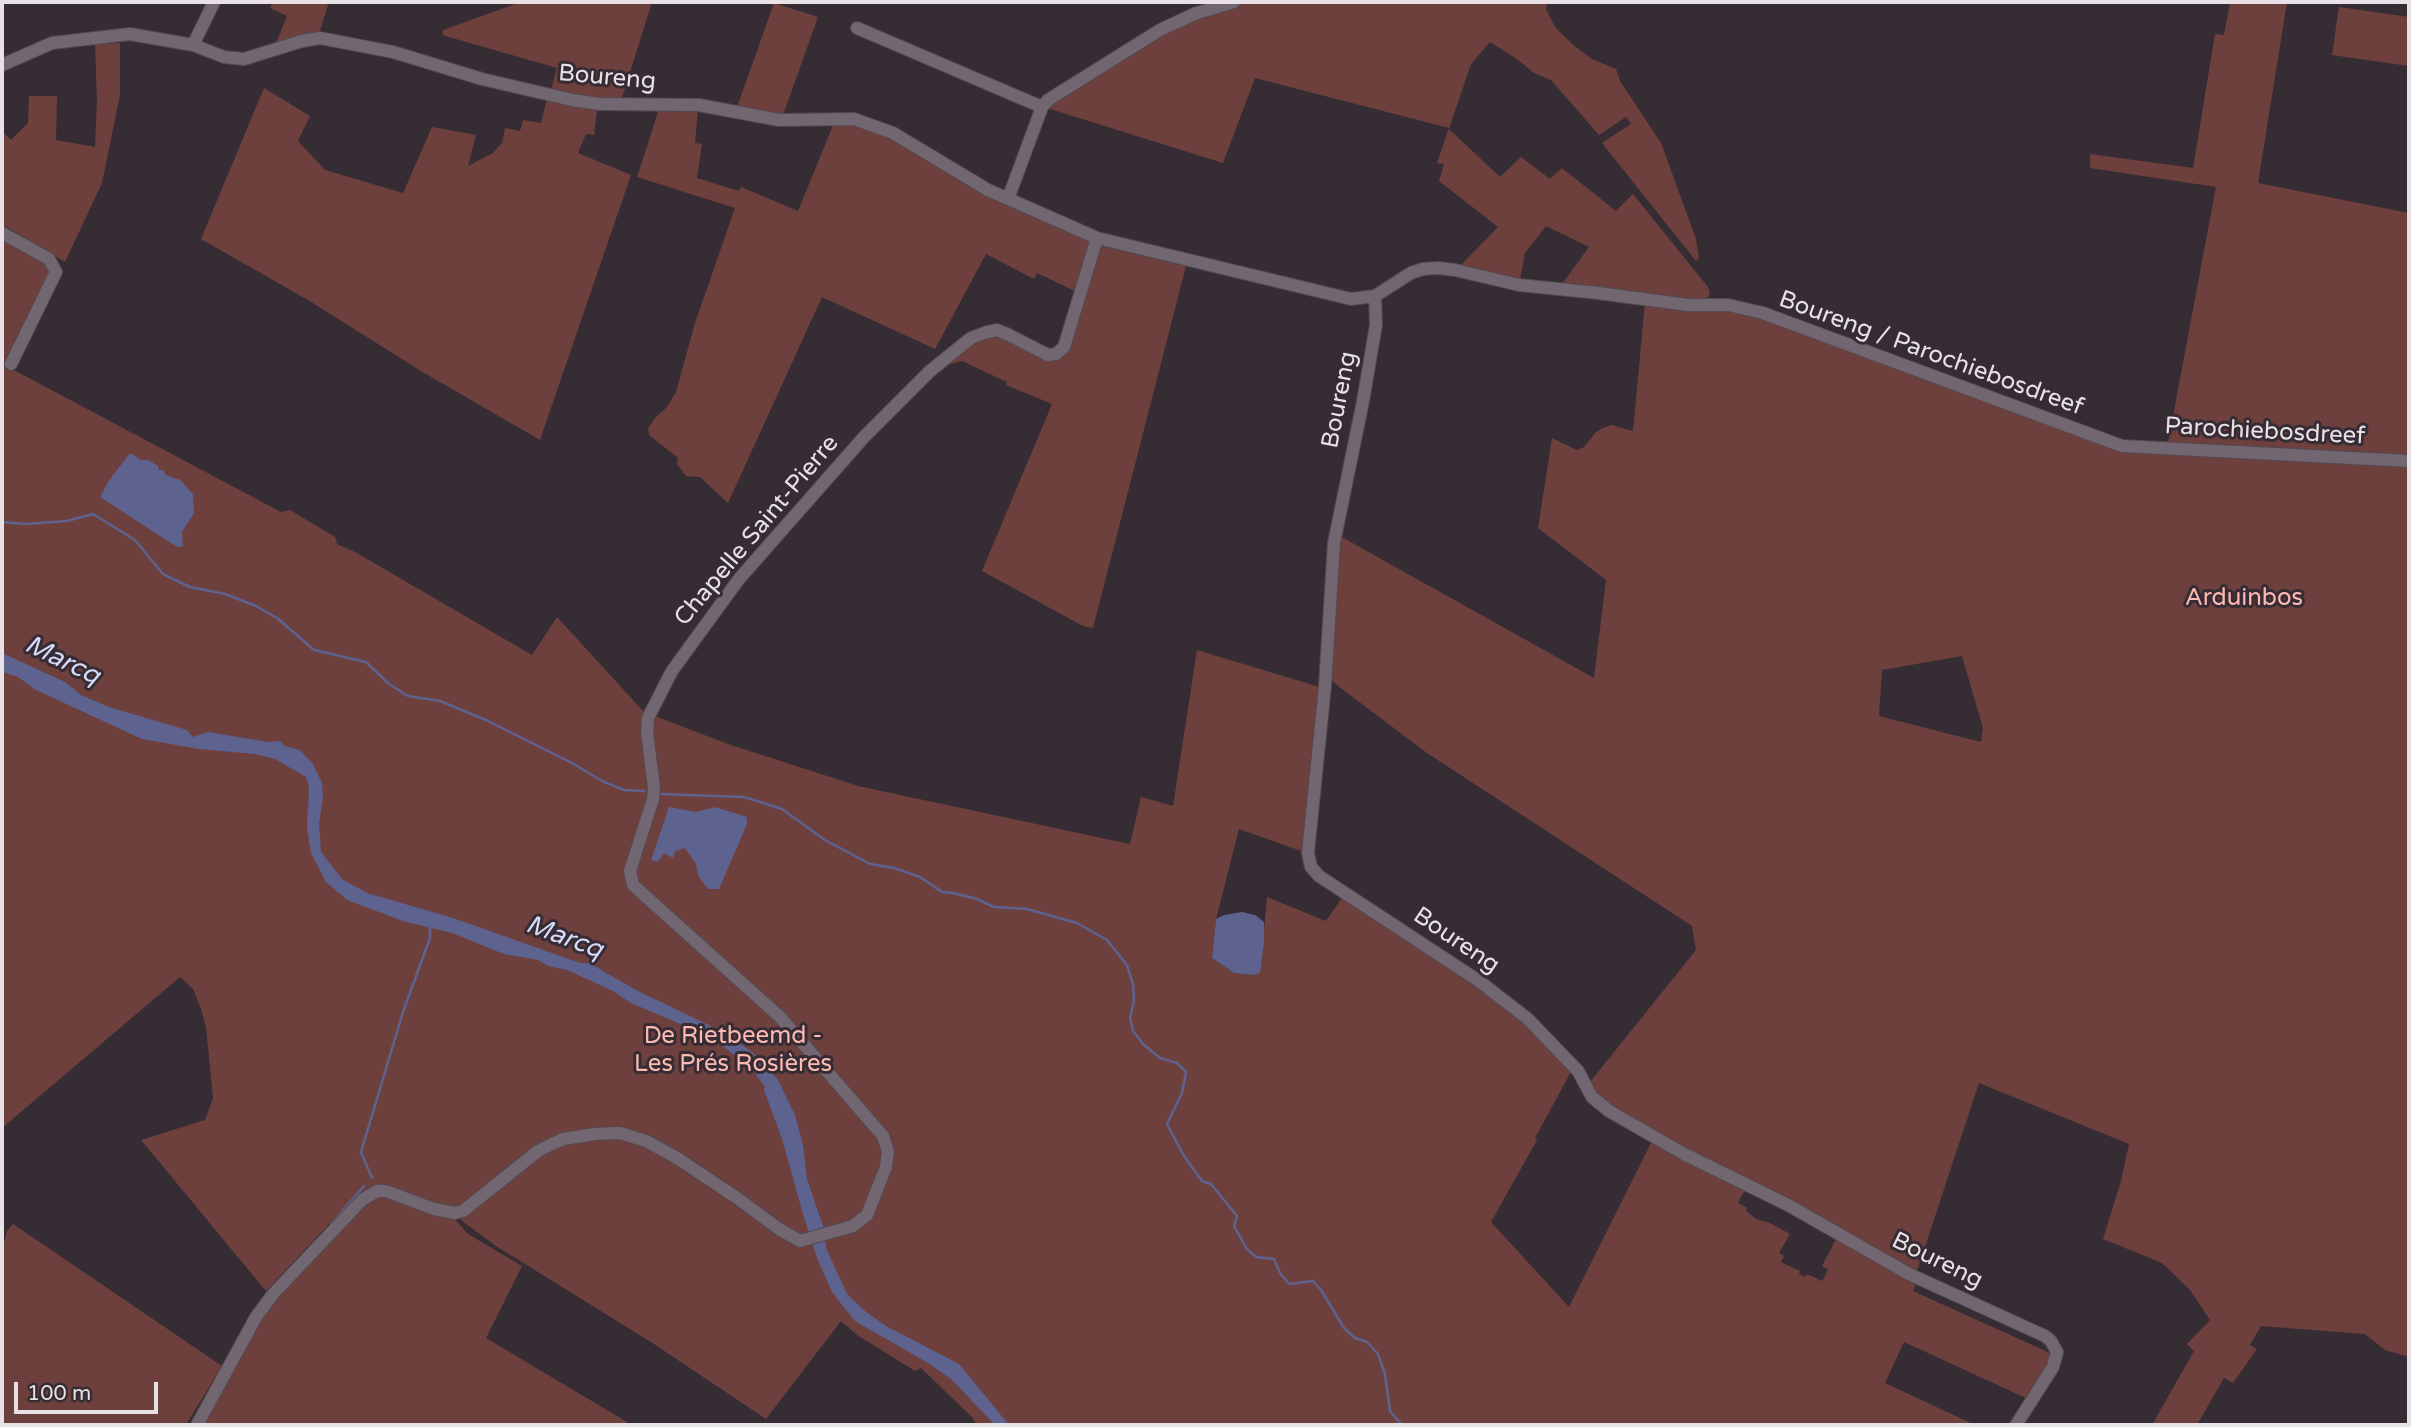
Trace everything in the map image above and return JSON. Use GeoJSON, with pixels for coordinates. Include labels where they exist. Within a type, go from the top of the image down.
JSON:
{"type":"FeatureCollection","features":[{"type":"Feature","properties":{"kind":"street"},"geometry":{"type":"LineString","coordinates":[[193,45],[214,2]]}},
{"type":"Feature","properties":{"kind":"street"},"geometry":{"type":"LineString","coordinates":[[1008,199],[1042,107],[1057,93],[1160,30],[1195,14],[1234,2]]}},
{"type":"Feature","properties":{"kind":"street"},"geometry":{"type":"LineString","coordinates":[[857,28],[1042,107]]}},
{"type":"Feature","properties":{"kind":"street","name":"Boureng"},"geometry":{"type":"LineString","coordinates":[[2,65],[52,43],[130,34],[193,45],[224,57],[244,60],[302,41],[320,38],[393,52],[482,79],[572,100],[600,104],[699,105],[779,120],[854,119],[893,133],[988,190],[1097,238],[1351,299],[1375,296],[1376,325],[1368,375],[1334,543],[1325,686],[1308,853],[1311,867],[1319,876],[1479,981],[1528,1019],[1578,1071],[1592,1097],[1609,1111],[1684,1154],[1788,1205],[1909,1274],[2045,1336],[2057,1352],[2053,1367],[2015,1425]]}},
{"type":"Feature","properties":{"kind":"street"},"geometry":{"type":"LineString","coordinates":[[2,233],[49,259],[56,272],[11,364]]}},
{"type":"Feature","properties":{"kind":"street","name":"Chapelle Saint-Pierre"},"geometry":{"type":"LineString","coordinates":[[197,1425],[256,1317],[274,1293],[362,1200],[377,1191],[386,1191],[434,1209],[455,1213],[463,1211],[538,1151],[550,1145],[564,1139],[620,1133],[646,1140],[677,1158],[779,1229],[805,1242],[853,1226],[866,1215],[886,1167],[888,1153],[883,1136],[780,1017],[633,885],[630,871],[654,787],[647,733],[648,718],[672,671],[739,579],[864,437],[930,371],[971,338],[987,331],[997,330],[1048,355],[1056,354],[1064,347],[1097,238]]}},
{"type":"Feature","properties":{"kind":"street","name":"Boureng / Parochiebosdreef"},"geometry":{"type":"LineString","coordinates":[[1375,296],[1411,273],[1438,268],[1519,285],[1688,305],[1728,305],[1763,313],[2118,444]]}},
{"type":"Feature","properties":{"kind":"street","name":"Parochiebosdreef"},"geometry":{"type":"LineString","coordinates":[[2118,444],[2409,461]]}},
{"type":"Feature","properties":{"kind":"green space"},"geometry":{"type":"Polygon","coordinates":[[[273,2],[329,2],[319,34],[274,48],[287,16],[270,8],[273,2]]]}},
{"type":"Feature","properties":{"kind":"green space"},"geometry":{"type":"Polygon","coordinates":[[[521,2],[652,2],[621,101],[599,101],[551,90],[557,68],[442,35],[443,30],[521,2]]]}},
{"type":"Feature","properties":{"kind":"green space"},"geometry":{"type":"Polygon","coordinates":[[[1245,2],[1547,2],[1546,9],[1555,27],[1572,44],[1592,59],[1616,69],[1620,81],[1661,143],[1696,239],[1699,258],[1696,261],[1602,143],[1631,124],[1626,117],[1599,135],[1551,80],[1534,73],[1490,42],[1471,64],[1449,129],[1500,177],[1521,157],[1550,179],[1562,168],[1616,211],[1633,194],[1708,287],[1710,294],[1707,298],[1696,301],[1562,284],[1589,247],[1546,226],[1525,253],[1520,280],[1459,267],[1498,227],[1439,181],[1444,164],[1437,163],[1449,128],[1255,78],[1223,163],[1047,108],[1054,100],[1135,49],[1186,23],[1245,2]]]}},
{"type":"Feature","properties":{"kind":"green space","name":"Arduinbos"},"geometry":{"type":"Polygon","coordinates":[[[2230,2],[2287,2],[2258,183],[2409,213],[2409,1357],[2385,1350],[2365,1334],[2261,1326],[2250,1345],[2257,1349],[2233,1383],[2224,1378],[2197,1425],[2152,1425],[2194,1351],[2187,1344],[2210,1320],[2190,1290],[2162,1263],[2103,1239],[2129,1144],[1979,1083],[1916,1274],[1619,1113],[1596,1094],[1590,1082],[1696,950],[1692,926],[1427,753],[1331,679],[1340,536],[1594,678],[1606,580],[1538,528],[1552,438],[1577,450],[1584,447],[1596,432],[1605,427],[1611,425],[1633,431],[1645,303],[1724,309],[1762,318],[2123,452],[2168,443],[2216,187],[2090,168],[2090,154],[2193,168],[2215,34],[2224,35],[2230,2]],[[1962,656],[1882,670],[1879,716],[1981,742],[1983,728],[1962,656]]]}},
{"type":"Feature","properties":{"kind":"green space"},"geometry":{"type":"Polygon","coordinates":[[[774,3],[818,17],[782,118],[737,107],[774,3]]]}},
{"type":"Feature","properties":{"kind":"green space"},"geometry":{"type":"Polygon","coordinates":[[[2339,7],[2409,17],[2409,66],[2332,55],[2339,7]]]}},
{"type":"Feature","properties":{"kind":"green space"},"geometry":{"type":"Polygon","coordinates":[[[120,43],[120,95],[102,183],[65,262],[2,224],[2,131],[11,140],[28,123],[29,96],[57,96],[56,140],[95,147],[95,44],[120,43]]]}},
{"type":"Feature","properties":{"kind":"green space"},"geometry":{"type":"Polygon","coordinates":[[[264,88],[310,116],[298,141],[325,170],[403,193],[432,127],[476,135],[468,166],[493,153],[502,143],[505,128],[520,131],[523,120],[541,123],[547,99],[597,109],[594,135],[586,134],[578,153],[631,175],[540,440],[421,371],[308,300],[201,239],[264,88]]]}},
{"type":"Feature","properties":{"kind":"green space"},"geometry":{"type":"Polygon","coordinates":[[[698,108],[695,143],[702,144],[697,178],[739,191],[741,187],[798,211],[834,123],[843,122],[878,130],[967,184],[1011,207],[1099,245],[1186,266],[1093,628],[1083,626],[982,571],[1052,404],[1006,385],[1007,382],[962,361],[947,365],[967,347],[983,338],[997,336],[1047,359],[1058,360],[1064,354],[1079,293],[1037,273],[1034,279],[986,254],[935,349],[822,297],[728,503],[700,477],[686,476],[677,464],[678,458],[649,435],[648,428],[667,407],[676,392],[695,323],[735,208],[637,177],[659,109],[698,108]]]}},
{"type":"Feature","properties":{"kind":"green space","name":"De Rietbeemd - Les Prés Rosières"},"geometry":{"type":"Polygon","coordinates":[[[2,238],[44,262],[49,272],[10,368],[281,512],[290,510],[335,537],[337,544],[532,655],[557,617],[644,712],[728,744],[858,786],[1130,844],[1141,797],[1173,806],[1197,650],[1323,688],[1304,852],[1239,829],[1216,919],[1212,958],[1234,973],[1254,975],[1261,962],[1267,897],[1326,921],[1344,895],[1522,1018],[1572,1070],[1491,1222],[1569,1307],[1653,1139],[1747,1186],[1738,1203],[1747,1208],[1746,1211],[1756,1219],[1790,1234],[1779,1253],[1784,1256],[1781,1262],[1800,1271],[1799,1274],[1805,1277],[1807,1274],[1822,1281],[1828,1270],[1822,1266],[1837,1237],[1917,1281],[1913,1291],[2052,1354],[2052,1358],[2028,1399],[1904,1342],[1885,1383],[1975,1425],[976,1425],[973,1418],[921,1368],[915,1371],[857,1335],[841,1321],[766,1419],[654,1344],[496,1246],[462,1221],[458,1215],[385,1188],[333,1227],[329,1224],[266,1291],[141,1140],[205,1120],[213,1098],[206,1027],[193,989],[180,977],[2,1128],[2,238]]]}},
{"type":"Feature","properties":{"kind":"green space"},"geometry":{"type":"Polygon","coordinates":[[[379,1193],[454,1218],[468,1234],[522,1266],[486,1338],[627,1422],[626,1425],[201,1425],[260,1319],[283,1286],[360,1206],[379,1193]]]}},
{"type":"Feature","properties":{"kind":"green space"},"geometry":{"type":"Polygon","coordinates":[[[13,1224],[222,1366],[186,1425],[2,1425],[2,1250],[7,1231],[13,1224]]]}},
{"type":"Feature","properties":{"kind":"water"},"geometry":{"type":"Polygon","coordinates":[[[130,453],[141,460],[148,460],[166,475],[180,480],[193,494],[194,513],[182,532],[183,546],[177,547],[100,497],[130,453]]]}},
{"type":"Feature","properties":{"kind":"water"},"geometry":{"type":"Polygon","coordinates":[[[2,653],[65,682],[81,695],[109,707],[187,730],[193,737],[208,732],[268,742],[280,741],[285,746],[300,750],[313,764],[322,783],[319,823],[321,852],[342,879],[367,893],[453,918],[580,963],[589,963],[638,991],[719,1030],[748,1049],[778,1080],[795,1115],[803,1145],[807,1179],[825,1232],[826,1248],[847,1294],[886,1326],[959,1364],[1009,1425],[995,1425],[951,1379],[855,1321],[832,1292],[817,1258],[765,1087],[751,1068],[711,1037],[631,1003],[613,991],[567,970],[548,966],[538,960],[504,954],[452,933],[403,921],[347,900],[326,882],[311,853],[307,828],[309,788],[306,777],[275,759],[255,754],[199,749],[142,739],[36,690],[18,677],[2,672],[2,653]]]}},
{"type":"Feature","properties":{"kind":"water"},"geometry":{"type":"Polygon","coordinates":[[[669,807],[696,812],[715,807],[747,817],[747,824],[719,889],[708,889],[685,848],[675,851],[673,858],[664,853],[658,862],[651,860],[669,807]]]}},
{"type":"Feature","properties":{"kind":"water"},"geometry":{"type":"Polygon","coordinates":[[[1242,912],[1255,915],[1264,922],[1260,973],[1254,975],[1234,973],[1212,958],[1216,919],[1242,912]]]}},
{"type":"Feature","properties":{"kind":"waterway"},"geometry":{"type":"LineString","coordinates":[[2,522],[26,524],[67,521],[93,514],[135,540],[163,574],[190,587],[225,594],[256,606],[277,618],[314,650],[366,662],[389,684],[408,696],[440,701],[486,720],[602,781],[624,790],[644,791]]}},
{"type":"Feature","properties":{"kind":"waterway"},"geometry":{"type":"LineString","coordinates":[[660,794],[744,797],[782,809],[825,840],[870,864],[894,868],[920,877],[942,892],[977,899],[994,907],[1027,909],[1077,923],[1107,940],[1127,965],[1133,984],[1134,1001],[1130,1018],[1133,1031],[1143,1044],[1160,1058],[1177,1063],[1186,1072],[1182,1093],[1167,1124],[1184,1156],[1202,1181],[1211,1184],[1237,1216],[1234,1226],[1247,1249],[1256,1257],[1274,1259],[1289,1284],[1313,1281],[1344,1328],[1355,1338],[1367,1342],[1378,1354],[1385,1374],[1390,1411],[1402,1425]]}},
{"type":"Feature","properties":{"kind":"waterway"},"geometry":{"type":"LineString","coordinates":[[372,1178],[361,1152],[403,1012],[430,938],[430,926]]}},
{"type":"Feature","properties":{"kind":"waterway"},"geometry":{"type":"LineString","coordinates":[[332,1223],[364,1186]]}},
{"type":"Feature","properties":{"kind":"water label","name":"Marcq"},"geometry":{"type":"Point","coordinates":[62,661]}},
{"type":"Feature","properties":{"kind":"water label","name":"Marcq"},"geometry":{"type":"Point","coordinates":[564,938]}}]}
